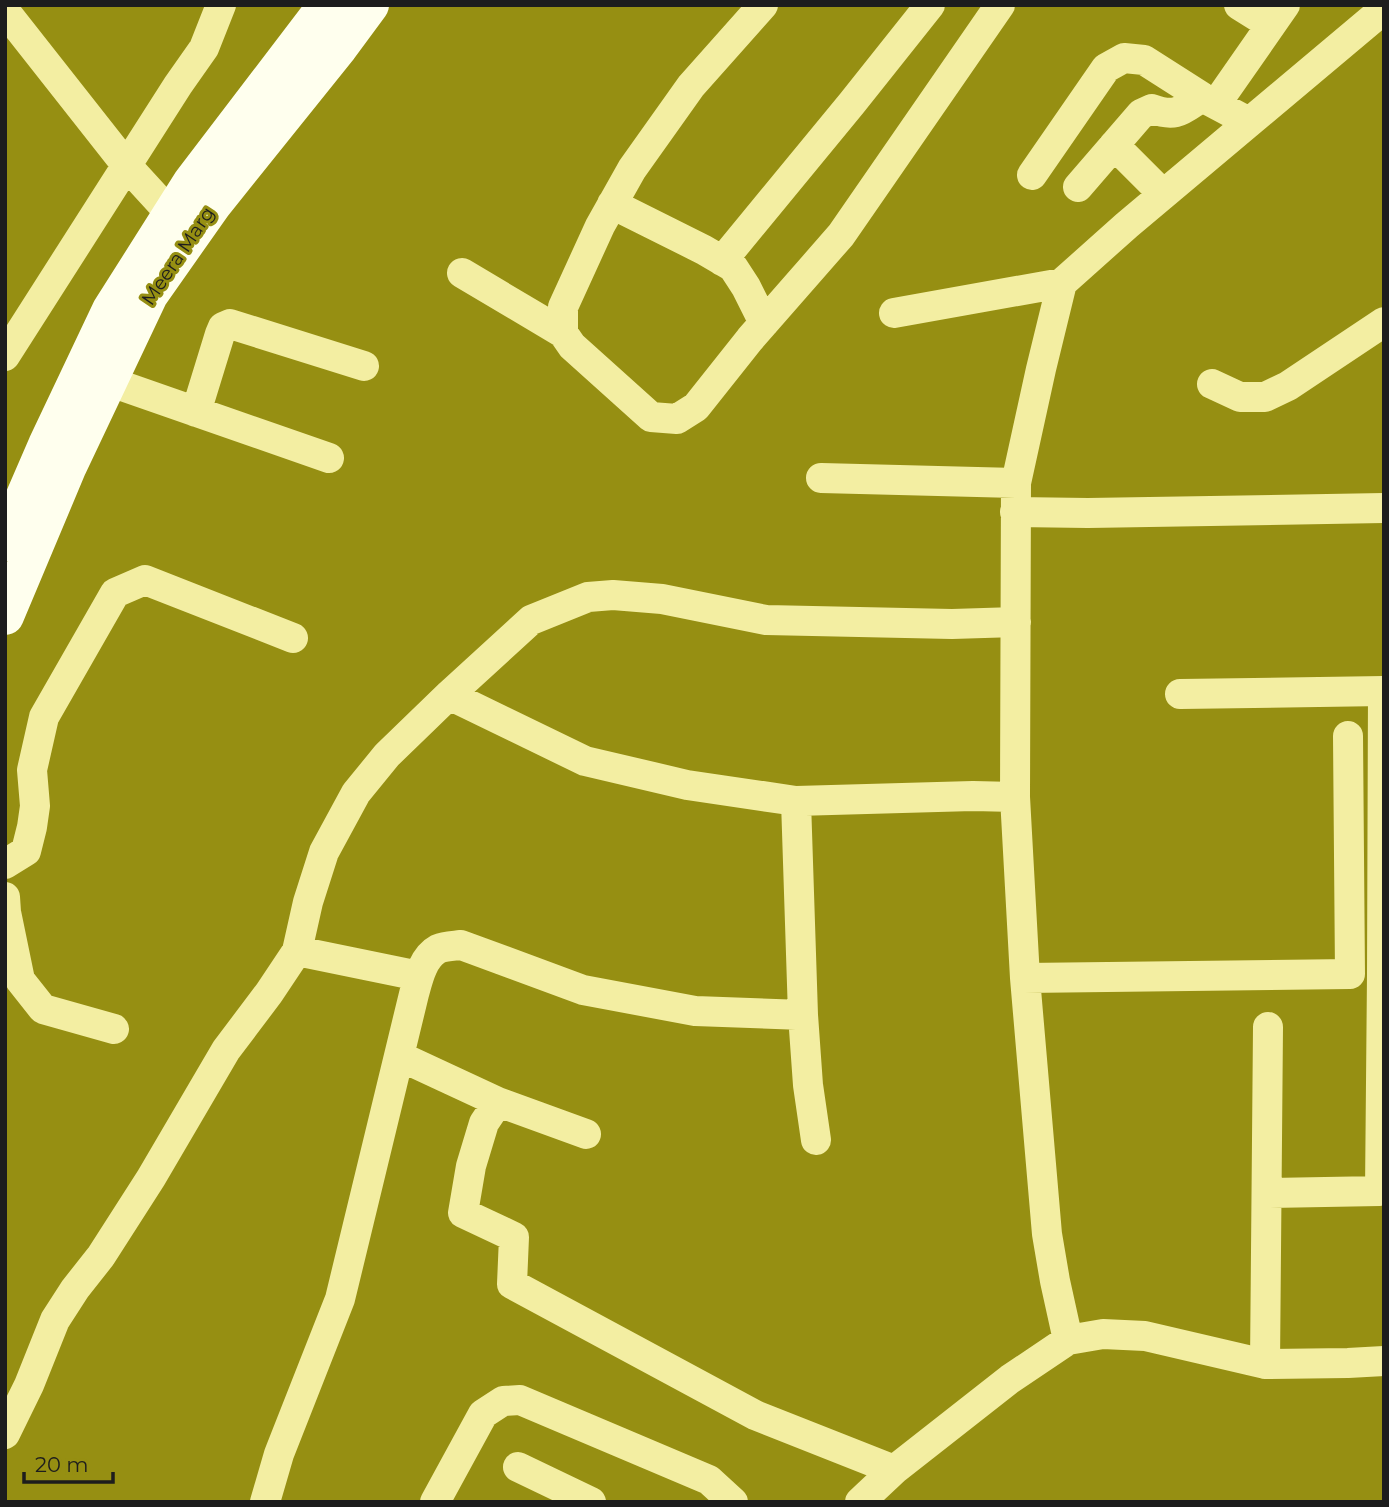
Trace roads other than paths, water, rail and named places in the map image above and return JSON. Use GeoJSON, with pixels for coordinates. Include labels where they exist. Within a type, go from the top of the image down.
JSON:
{"type":"FeatureCollection","features":[{"type":"Feature","properties":{"kind":"main road","name":"Meera Marg"},"geometry":{"type":"LineString","coordinates":[[5,542],[47,445],[111,310],[192,182],[327,5]]}},
{"type":"Feature","properties":{"kind":"main road","name":"Meera Marg"},"geometry":{"type":"LineString","coordinates":[[5,616],[68,466],[149,295],[213,204],[370,5]]}},
{"type":"Feature","properties":{"kind":"street"},"geometry":{"type":"LineString","coordinates":[[5,356],[204,48],[221,5]]}},
{"type":"Feature","properties":{"kind":"street"},"geometry":{"type":"LineString","coordinates":[[563,333],[563,307],[600,226],[632,169],[691,86],[763,5]]}},
{"type":"Feature","properties":{"kind":"street"},"geometry":{"type":"LineString","coordinates":[[722,261],[930,5]]}},
{"type":"Feature","properties":{"kind":"street"},"geometry":{"type":"LineString","coordinates":[[462,273],[563,333],[572,346],[651,417],[677,419],[696,407],[764,323],[841,235],[1000,5]]}},
{"type":"Feature","properties":{"kind":"street"},"geometry":{"type":"LineString","coordinates":[[1077,187],[1140,114],[1152,109],[1166,114],[1178,112],[1209,101],[1278,15],[1239,5]]}},
{"type":"Feature","properties":{"kind":"street"},"geometry":{"type":"LineString","coordinates":[[894,313],[1062,282],[1384,9]]}},
{"type":"Feature","properties":{"kind":"street"},"geometry":{"type":"LineString","coordinates":[[5,11],[127,166],[172,214]]}},
{"type":"Feature","properties":{"kind":"street"},"geometry":{"type":"LineString","coordinates":[[1032,176],[1106,68],[1124,58],[1144,60],[1209,101],[1249,122]]}},
{"type":"Feature","properties":{"kind":"street"},"geometry":{"type":"LineString","coordinates":[[1114,145],[1163,194]]}},
{"type":"Feature","properties":{"kind":"street"},"geometry":{"type":"LineString","coordinates":[[612,204],[733,267],[764,323]]}},
{"type":"Feature","properties":{"kind":"street"},"geometry":{"type":"LineString","coordinates":[[1062,282],[1015,497],[1015,797],[1025,978],[1047,1234],[1068,1340]]}},
{"type":"Feature","properties":{"kind":"street"},"geometry":{"type":"LineString","coordinates":[[1212,384],[1240,397],[1265,397],[1287,386],[1384,322]]}},
{"type":"Feature","properties":{"kind":"street"},"geometry":{"type":"LineString","coordinates":[[196,412],[219,334],[223,327],[230,324],[364,366]]}},
{"type":"Feature","properties":{"kind":"street"},"geometry":{"type":"LineString","coordinates":[[108,381],[329,458]]}},
{"type":"Feature","properties":{"kind":"street"},"geometry":{"type":"LineString","coordinates":[[821,478],[1015,497],[1088,513],[1384,508]]}},
{"type":"Feature","properties":{"kind":"street"},"geometry":{"type":"LineString","coordinates":[[5,864],[26,852],[33,827],[33,770],[44,717],[115,593],[145,580],[293,638]]}},
{"type":"Feature","properties":{"kind":"street"},"geometry":{"type":"LineString","coordinates":[[5,1434],[29,1385],[55,1320],[101,1256],[151,1178],[226,1050],[298,951],[324,852],[356,793],[387,755],[531,620],[588,597],[613,595],[662,600],[766,620],[952,624],[1016,622]]}},
{"type":"Feature","properties":{"kind":"street"},"geometry":{"type":"LineString","coordinates":[[1180,694],[1383,691],[1380,1191],[1266,1193]]}},
{"type":"Feature","properties":{"kind":"street"},"geometry":{"type":"LineString","coordinates":[[449,695],[585,761],[687,785],[796,801],[1015,797]]}},
{"type":"Feature","properties":{"kind":"street"},"geometry":{"type":"LineString","coordinates":[[1025,978],[1350,975],[1348,736]]}},
{"type":"Feature","properties":{"kind":"street"},"geometry":{"type":"LineString","coordinates":[[796,801],[803,1015],[808,1085],[816,1140]]}},
{"type":"Feature","properties":{"kind":"street"},"geometry":{"type":"LineString","coordinates":[[5,897],[20,981],[43,1009],[114,1029]]}},
{"type":"Feature","properties":{"kind":"street"},"geometry":{"type":"LineString","coordinates":[[265,1502],[279,1454],[340,1298],[419,976],[430,954],[441,948],[461,945],[583,990],[695,1011],[803,1015]]}},
{"type":"Feature","properties":{"kind":"street"},"geometry":{"type":"LineString","coordinates":[[298,951],[419,976]]}},
{"type":"Feature","properties":{"kind":"street"},"geometry":{"type":"LineString","coordinates":[[1265,1364],[1268,1027]]}},
{"type":"Feature","properties":{"kind":"street"},"geometry":{"type":"LineString","coordinates":[[399,1056],[498,1102],[586,1134]]}},
{"type":"Feature","properties":{"kind":"street"},"geometry":{"type":"LineString","coordinates":[[498,1102],[484,1123],[471,1166],[463,1213],[514,1237],[512,1284],[755,1415],[894,1469]]}},
{"type":"Feature","properties":{"kind":"street"},"geometry":{"type":"LineString","coordinates":[[860,1502],[894,1469],[1010,1378],[1068,1340],[1102,1334],[1145,1336],[1265,1364],[1384,1361]]}},
{"type":"Feature","properties":{"kind":"street"},"geometry":{"type":"LineString","coordinates":[[436,1502],[483,1414],[503,1401],[520,1400],[703,1491],[733,1502]]}},
{"type":"Feature","properties":{"kind":"street"},"geometry":{"type":"LineString","coordinates":[[518,1467],[591,1502]]}}]}
